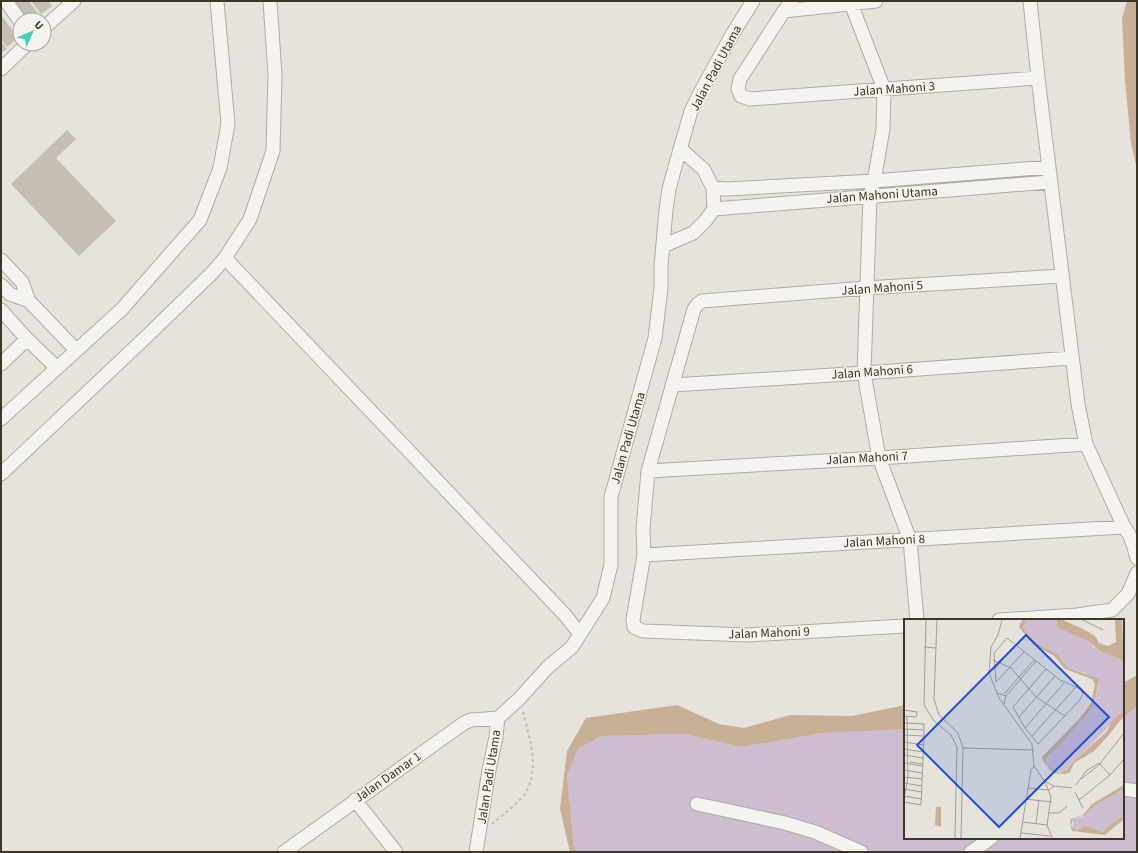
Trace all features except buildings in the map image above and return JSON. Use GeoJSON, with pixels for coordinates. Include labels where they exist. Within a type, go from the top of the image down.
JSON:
{"type":"FeatureCollection","features":[{"type":"Feature","properties":{"kind":"street"},"geometry":{"type":"LineString","coordinates":[[6,1],[14,12]]}},
{"type":"Feature","properties":{"kind":"street"},"geometry":{"type":"LineString","coordinates":[[1,419],[122,309],[200,220],[220,168],[228,124],[217,1]]}},
{"type":"Feature","properties":{"kind":"street"},"geometry":{"type":"LineString","coordinates":[[1,474],[146,338],[211,274],[225,258],[250,219],[273,151],[275,75],[270,1]]}},
{"type":"Feature","properties":{"kind":"street","name":"Jalan Padi Utama"},"geometry":{"type":"LineString","coordinates":[[476,852],[498,718],[519,699],[548,667],[572,647],[602,598],[611,566],[611,497],[655,338],[661,288],[663,246],[669,189],[691,111],[733,33],[753,1]]}},
{"type":"Feature","properties":{"kind":"street"},"geometry":{"type":"LineString","coordinates":[[788,6],[876,1]]}},
{"type":"Feature","properties":{"kind":"street"},"geometry":{"type":"LineString","coordinates":[[1030,1],[1048,167],[1078,404],[1086,444],[1131,539],[1137,558]]}},
{"type":"Feature","properties":{"kind":"street"},"geometry":{"type":"LineString","coordinates":[[52,20],[70,2]]}},
{"type":"Feature","properties":{"kind":"street"},"geometry":{"type":"LineString","coordinates":[[851,2],[884,89],[883,129],[870,196],[864,373],[879,458],[910,540],[917,619]]}},
{"type":"Feature","properties":{"kind":"street","name":"Jalan Mahoni 3"},"geometry":{"type":"LineString","coordinates":[[788,6],[740,79],[738,89],[741,96],[750,99],[1038,78]]}},
{"type":"Feature","properties":{"kind":"street"},"geometry":{"type":"LineString","coordinates":[[1,69],[19,52]]}},
{"type":"Feature","properties":{"kind":"street"},"geometry":{"type":"LineString","coordinates":[[663,246],[693,233],[706,220],[714,209],[713,188],[704,170],[681,149]]}},
{"type":"Feature","properties":{"kind":"street","name":"Jalan Mahoni Utama"},"geometry":{"type":"LineString","coordinates":[[713,188],[727,189],[874,181],[1048,167]]}},
{"type":"Feature","properties":{"kind":"street","name":"Jalan Mahoni Utama"},"geometry":{"type":"LineString","coordinates":[[714,209],[1050,182]]}},
{"type":"Feature","properties":{"kind":"street"},"geometry":{"type":"LineString","coordinates":[[225,258],[560,610],[580,634]]}},
{"type":"Feature","properties":{"kind":"street"},"geometry":{"type":"LineString","coordinates":[[1,260],[22,282],[29,302]]}},
{"type":"Feature","properties":{"kind":"street","name":"Jalan Mahoni 5"},"geometry":{"type":"LineString","coordinates":[[673,385],[694,309],[702,301],[866,288],[1062,276]]}},
{"type":"Feature","properties":{"kind":"street"},"geometry":{"type":"LineString","coordinates":[[1,285],[10,294],[29,302],[76,350]]}},
{"type":"Feature","properties":{"kind":"street"},"geometry":{"type":"LineString","coordinates":[[1,310],[27,339],[57,368]]}},
{"type":"Feature","properties":{"kind":"street"},"geometry":{"type":"LineString","coordinates":[[1,364],[27,339]]}},
{"type":"Feature","properties":{"kind":"street","name":"Jalan Mahoni 6"},"geometry":{"type":"LineString","coordinates":[[673,385],[1072,358]]}},
{"type":"Feature","properties":{"kind":"street"},"geometry":{"type":"LineString","coordinates":[[644,555],[643,528],[648,471],[673,385]]}},
{"type":"Feature","properties":{"kind":"street","name":"Jalan Mahoni 7"},"geometry":{"type":"LineString","coordinates":[[648,471],[879,458],[1086,444]]}},
{"type":"Feature","properties":{"kind":"street","name":"Jalan Mahoni 8"},"geometry":{"type":"LineString","coordinates":[[644,555],[1124,527]]}},
{"type":"Feature","properties":{"kind":"street","name":"Jalan Mahoni 9"},"geometry":{"type":"LineString","coordinates":[[644,555],[633,618],[634,627],[643,631],[747,635],[904,626]]}},
{"type":"Feature","properties":{"kind":"street"},"geometry":{"type":"LineString","coordinates":[[1015,619],[1077,615],[1112,610],[1128,594],[1137,573]]}},
{"type":"Feature","properties":{"kind":"street","name":"Jalan Damar 1"},"geometry":{"type":"LineString","coordinates":[[288,851],[355,800],[464,723],[471,720],[498,718]]}},
{"type":"Feature","properties":{"kind":"street"},"geometry":{"type":"LineString","coordinates":[[1124,789],[1137,791]]}},
{"type":"Feature","properties":{"kind":"street"},"geometry":{"type":"LineString","coordinates":[[355,800],[396,852]]}},
{"type":"Feature","properties":{"kind":"street"},"geometry":{"type":"LineString","coordinates":[[697,804],[785,823],[815,832],[861,852]]}},
{"type":"Feature","properties":{"kind":"street"},"geometry":{"type":"LineString","coordinates":[[971,852],[990,839]]}},
{"type":"Feature","properties":{"kind":"path"},"geometry":{"type":"LineString","coordinates":[[478,836],[525,794],[531,781],[533,765],[530,740],[519,699]]}},
{"type":"Feature","properties":{"kind":"shaded area"},"geometry":{"type":"Polygon","coordinates":[[[1127,1],[1137,1],[1137,169],[1131,143],[1125,81],[1122,18],[1127,1]]]}},
{"type":"Feature","properties":{"kind":"shaded area"},"geometry":{"type":"Polygon","coordinates":[[[1137,675],[1137,707],[1124,716],[1124,682],[1137,675]]]}},
{"type":"Feature","properties":{"kind":"shaded area"},"geometry":{"type":"Polygon","coordinates":[[[677,705],[719,724],[744,728],[790,715],[852,716],[904,705],[904,729],[823,733],[741,747],[685,734],[601,736],[578,749],[567,776],[574,846],[577,852],[570,852],[560,809],[567,751],[586,718],[677,705]]]}},
{"type":"Feature","properties":{"kind":"shaded area"},"geometry":{"type":"Polygon","coordinates":[[[1137,707],[1137,852],[577,852],[574,846],[567,776],[578,749],[601,736],[685,734],[741,747],[823,733],[895,729],[904,729],[904,839],[1124,839],[1124,716],[1137,707]]]}}]}
